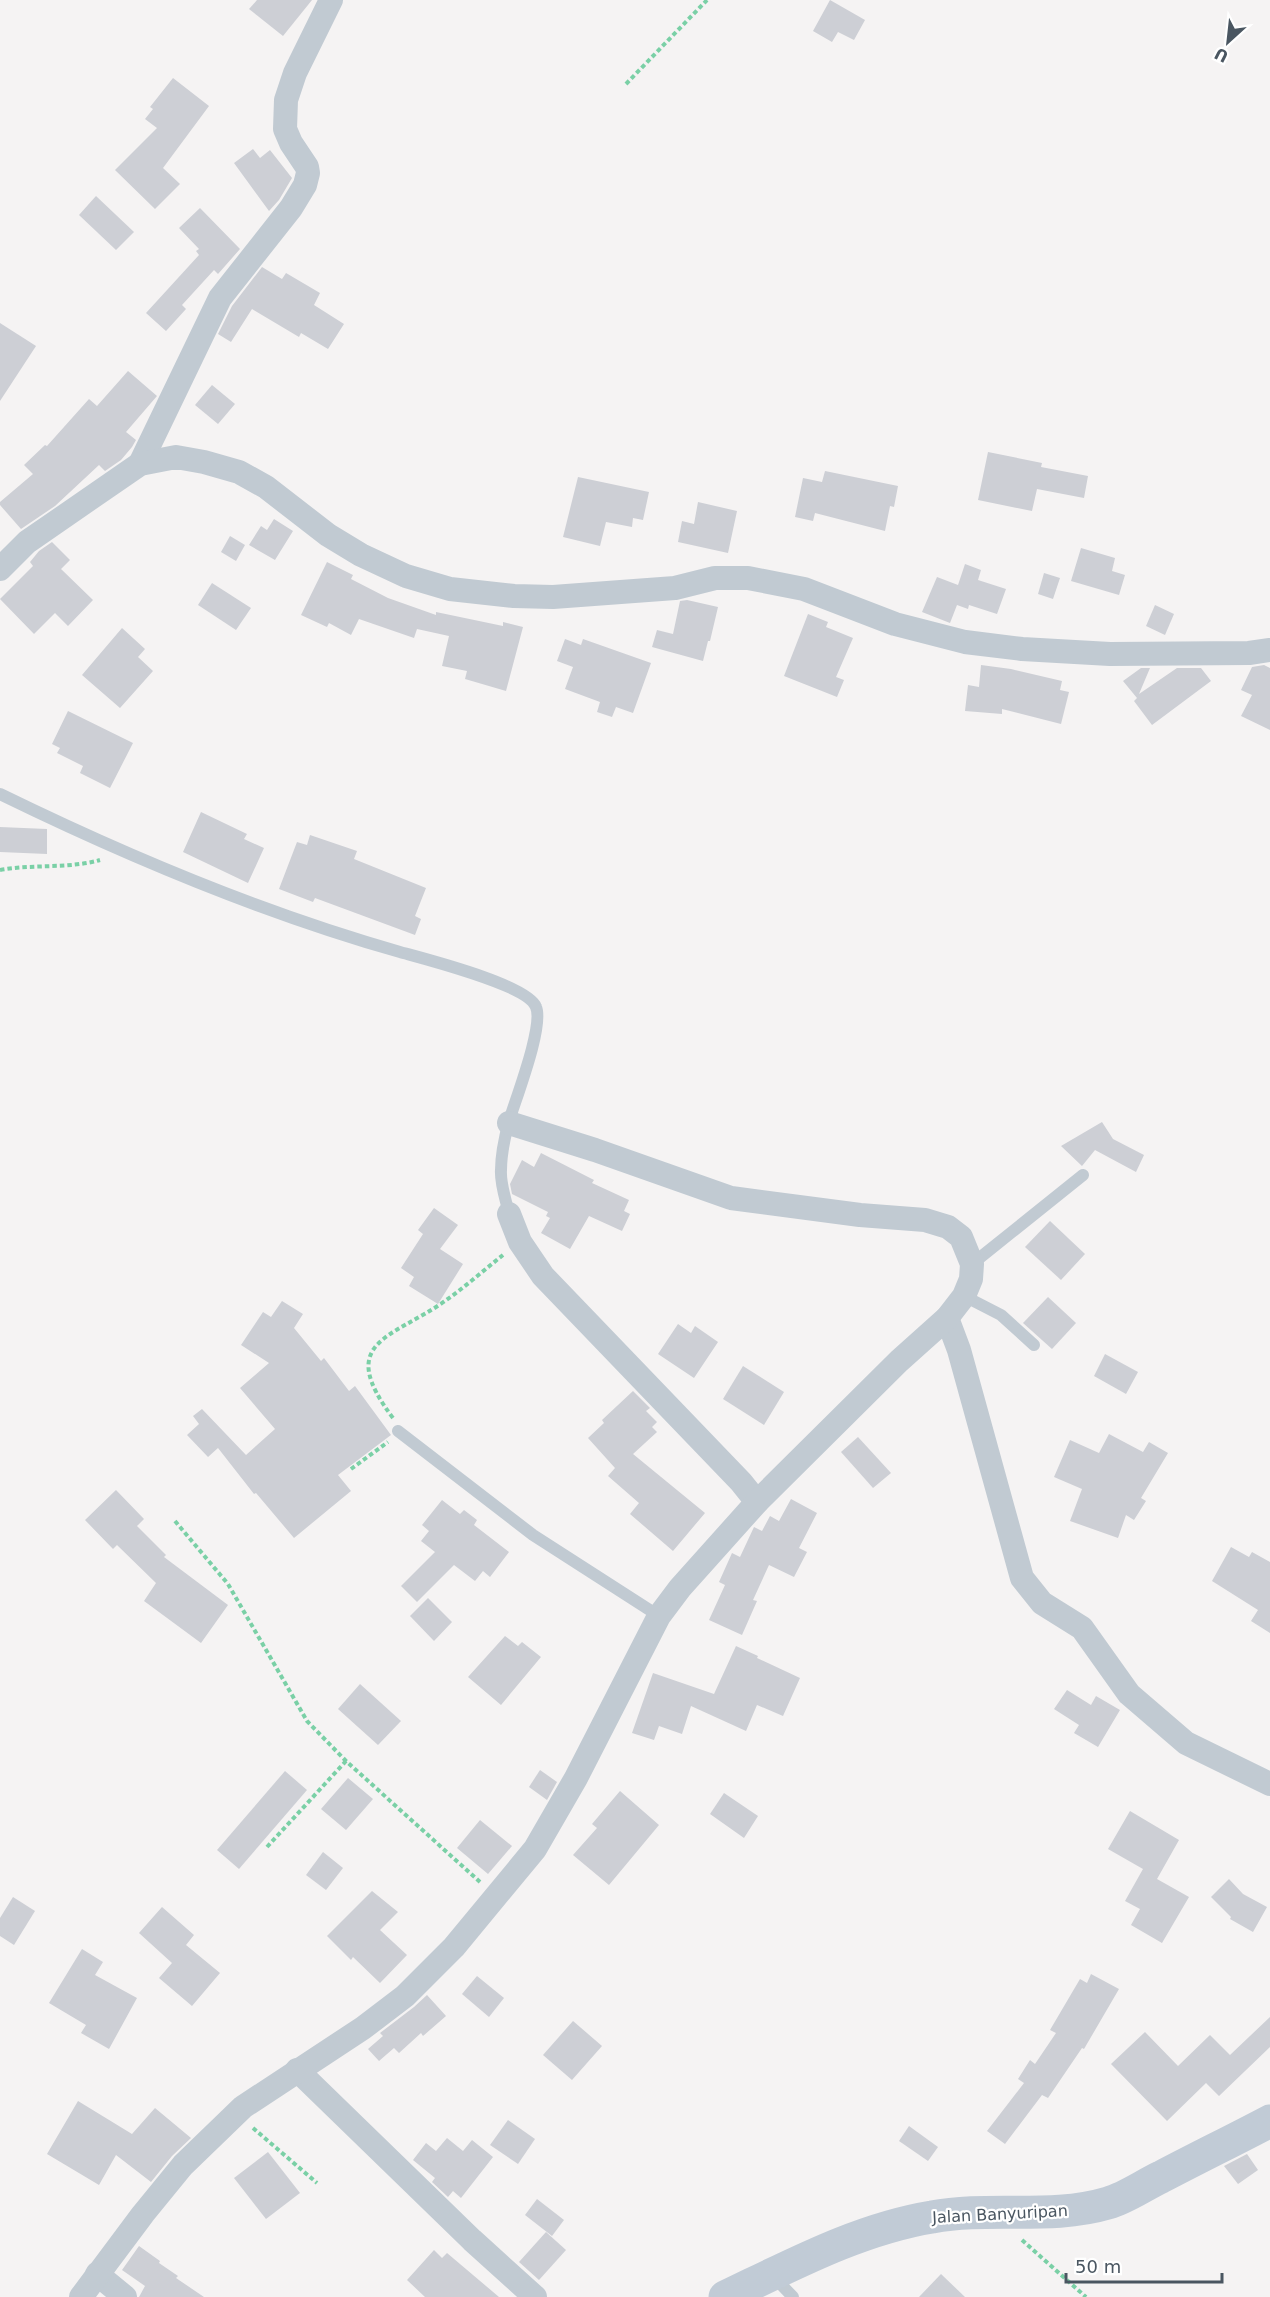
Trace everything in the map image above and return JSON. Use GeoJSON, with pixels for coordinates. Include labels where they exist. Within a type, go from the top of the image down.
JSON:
{"type":"FeatureCollection","features":[{"type":"Feature","properties":{"kind":"street"},"geometry":{"type":"LineString","coordinates":[[140,464],[220,298],[291,208],[305,185],[307,167],[291,143],[285,129],[286,100],[295,73],[331,0]]}},
{"type":"Feature","properties":{"kind":"street"},"geometry":{"type":"LineString","coordinates":[[0,569],[27,542],[140,464],[176,457],[239,472],[266,487],[328,536],[361,555],[406,576],[450,589],[514,596],[553,597],[675,588],[715,578],[748,578],[804,589],[894,624],[965,642],[1022,649],[1110,654],[1239,653],[1270,650]]}},
{"type":"Feature","properties":{"kind":"street"},"geometry":{"type":"LineString","coordinates":[[81,2297],[183,2165],[236,2114],[297,2070],[363,2028],[405,1996],[454,1947],[535,1848],[576,1778],[659,1616],[680,1587],[757,1502],[898,1361],[947,1318],[964,1296],[971,1279],[972,1264],[961,1237],[948,1227],[925,1220],[860,1215],[731,1198],[596,1150],[509,1123]]}},
{"type":"Feature","properties":{"kind":"street"},"geometry":{"type":"LineString","coordinates":[[508,1214],[520,1242],[543,1276],[741,1482],[757,1502]]}},
{"type":"Feature","properties":{"kind":"street"},"geometry":{"type":"LineString","coordinates":[[947,1318],[959,1350],[1023,1578],[1042,1603],[1082,1628],[1129,1694],[1186,1743],[1270,1784]]}},
{"type":"Feature","properties":{"kind":"street"},"geometry":{"type":"LineString","coordinates":[[297,2070],[472,2240],[535,2297]]}},
{"type":"Feature","properties":{"kind":"street","name":"Jalan Banyuripan"},"geometry":{"type":"LineString","coordinates":[[725,2297],[782,2286],[862,2235],[932,2217],[990,2211],[1075,2210],[1109,2203],[1270,2121]]}},
{"type":"Feature","properties":{"kind":"street"},"geometry":{"type":"LineString","coordinates":[[97,2274],[125,2297]]}},
{"type":"Feature","properties":{"kind":"lane"},"geometry":{"type":"LineString","coordinates":[[0,794],[83,835],[228,894],[343,936],[434,962],[521,992],[536,1005],[538,1025],[509,1123],[500,1171],[508,1214]]}},
{"type":"Feature","properties":{"kind":"lane"},"geometry":{"type":"LineString","coordinates":[[972,1264],[1083,1175]]}},
{"type":"Feature","properties":{"kind":"lane"},"geometry":{"type":"LineString","coordinates":[[964,1296],[1001,1316],[1034,1345]]}},
{"type":"Feature","properties":{"kind":"lane"},"geometry":{"type":"LineString","coordinates":[[398,1431],[532,1536],[659,1616]]}},
{"type":"Feature","properties":{"kind":"path"},"geometry":{"type":"LineString","coordinates":[[626,84],[706,0]]}},
{"type":"Feature","properties":{"kind":"path"},"geometry":{"type":"LineString","coordinates":[[0,870],[21,866],[86,863],[122,850]]}},
{"type":"Feature","properties":{"kind":"path"},"geometry":{"type":"LineString","coordinates":[[351,1469],[392,1439],[398,1431],[397,1425],[369,1378],[367,1368],[372,1350],[397,1328],[444,1302],[520,1242]]}},
{"type":"Feature","properties":{"kind":"path"},"geometry":{"type":"LineString","coordinates":[[175,1521],[228,1584],[307,1721],[346,1761],[496,1897]]}},
{"type":"Feature","properties":{"kind":"path"},"geometry":{"type":"LineString","coordinates":[[267,1847],[346,1761]]}},
{"type":"Feature","properties":{"kind":"path"},"geometry":{"type":"LineString","coordinates":[[236,2114],[317,2183]]}},
{"type":"Feature","properties":{"kind":"path"},"geometry":{"type":"LineString","coordinates":[[990,2211],[1086,2297]]}},
{"type":"Feature","properties":{"kind":"building"},"geometry":{"type":"Polygon","coordinates":[[[257,0],[312,0],[283,36],[249,9],[257,0]]]}},
{"type":"Feature","properties":{"kind":"building"},"geometry":{"type":"Polygon","coordinates":[[[830,0],[865,20],[854,40],[838,32],[832,42],[813,31],[830,0]]]}},
{"type":"Feature","properties":{"kind":"building"},"geometry":{"type":"Polygon","coordinates":[[[173,78],[209,106],[163,168],[180,184],[155,209],[115,170],[157,128],[145,119],[153,109],[150,107],[173,78]]]}},
{"type":"Feature","properties":{"kind":"building"},"geometry":{"type":"Polygon","coordinates":[[[253,149],[260,158],[270,150],[292,178],[279,200],[269,211],[234,163],[253,149]]]}},
{"type":"Feature","properties":{"kind":"building"},"geometry":{"type":"Polygon","coordinates":[[[96,196],[134,232],[116,250],[79,215],[96,196]]]}},
{"type":"Feature","properties":{"kind":"building"},"geometry":{"type":"Polygon","coordinates":[[[200,208],[240,249],[218,274],[214,270],[182,305],[186,309],[166,331],[146,313],[199,255],[196,251],[199,249],[179,228],[200,208]]]}},
{"type":"Feature","properties":{"kind":"building"},"geometry":{"type":"Polygon","coordinates":[[[262,267],[282,279],[286,273],[320,293],[314,305],[344,324],[328,349],[301,333],[299,337],[252,309],[231,342],[218,334],[232,306],[262,267]]]}},
{"type":"Feature","properties":{"kind":"building"},"geometry":{"type":"Polygon","coordinates":[[[0,323],[36,346],[0,401],[0,323]]]}},
{"type":"Feature","properties":{"kind":"building"},"geometry":{"type":"Polygon","coordinates":[[[128,371],[157,396],[126,432],[136,440],[132,447],[121,460],[105,471],[99,465],[55,506],[21,529],[0,505],[0,502],[33,474],[24,465],[45,445],[47,446],[89,399],[97,406],[128,371]]]}},
{"type":"Feature","properties":{"kind":"building"},"geometry":{"type":"Polygon","coordinates":[[[212,385],[235,404],[218,424],[195,405],[212,385]]]}},
{"type":"Feature","properties":{"kind":"building"},"geometry":{"type":"Polygon","coordinates":[[[988,452],[1042,463],[1041,467],[1088,476],[1084,498],[1037,489],[1032,511],[978,500],[988,452]]]}},
{"type":"Feature","properties":{"kind":"building"},"geometry":{"type":"Polygon","coordinates":[[[825,471],[898,486],[894,507],[890,506],[885,531],[815,513],[813,521],[795,517],[803,478],[822,482],[825,471]]]}},
{"type":"Feature","properties":{"kind":"building"},"geometry":{"type":"Polygon","coordinates":[[[578,477],[649,492],[643,520],[633,518],[632,527],[606,522],[600,546],[563,537],[578,477]]]}},
{"type":"Feature","properties":{"kind":"building"},"geometry":{"type":"Polygon","coordinates":[[[698,502],[737,511],[728,553],[678,542],[682,521],[694,524],[698,502]]]}},
{"type":"Feature","properties":{"kind":"building"},"geometry":{"type":"Polygon","coordinates":[[[274,519],[293,531],[275,560],[249,545],[261,526],[267,530],[274,519]]]}},
{"type":"Feature","properties":{"kind":"building"},"geometry":{"type":"Polygon","coordinates":[[[230,536],[245,545],[236,561],[221,552],[230,536]]]}},
{"type":"Feature","properties":{"kind":"building"},"geometry":{"type":"Polygon","coordinates":[[[52,542],[70,560],[61,569],[93,600],[68,626],[55,613],[34,634],[0,599],[33,566],[30,562],[39,551],[52,542]]]}},
{"type":"Feature","properties":{"kind":"building"},"geometry":{"type":"Polygon","coordinates":[[[1081,548],[1115,558],[1112,571],[1125,575],[1119,595],[1071,581],[1081,548]]]}},
{"type":"Feature","properties":{"kind":"building"},"geometry":{"type":"Polygon","coordinates":[[[327,562],[353,575],[351,579],[388,598],[436,615],[436,612],[503,626],[503,622],[523,627],[506,691],[465,679],[467,671],[442,666],[449,636],[417,629],[414,638],[359,619],[351,635],[329,623],[327,627],[301,615],[327,562]]]}},
{"type":"Feature","properties":{"kind":"building"},"geometry":{"type":"Polygon","coordinates":[[[965,564],[981,570],[978,580],[1006,589],[997,614],[969,605],[968,609],[957,605],[950,623],[922,612],[937,577],[958,585],[965,564]]]}},
{"type":"Feature","properties":{"kind":"building"},"geometry":{"type":"Polygon","coordinates":[[[1044,573],[1060,578],[1053,599],[1038,594],[1044,573]]]}},
{"type":"Feature","properties":{"kind":"building"},"geometry":{"type":"Polygon","coordinates":[[[212,583],[251,608],[236,630],[198,605],[212,583]]]}},
{"type":"Feature","properties":{"kind":"building"},"geometry":{"type":"Polygon","coordinates":[[[687,600],[718,607],[703,661],[652,647],[657,630],[673,634],[680,601],[687,600]]]}},
{"type":"Feature","properties":{"kind":"building"},"geometry":{"type":"Polygon","coordinates":[[[1155,605],[1174,614],[1165,635],[1146,626],[1155,605]]]}},
{"type":"Feature","properties":{"kind":"building"},"geometry":{"type":"Polygon","coordinates":[[[808,614],[828,622],[826,627],[853,638],[836,677],[844,680],[837,697],[784,676],[808,614]]]}},
{"type":"Feature","properties":{"kind":"building"},"geometry":{"type":"Polygon","coordinates":[[[122,628],[145,649],[138,657],[153,671],[120,708],[82,675],[122,628]]]}},
{"type":"Feature","properties":{"kind":"building"},"geometry":{"type":"Polygon","coordinates":[[[565,639],[581,645],[583,639],[651,663],[633,713],[616,707],[612,717],[597,712],[600,702],[565,689],[573,667],[557,661],[565,639]]]}},
{"type":"Feature","properties":{"kind":"building"},"geometry":{"type":"Polygon","coordinates":[[[981,665],[1011,669],[1062,681],[1060,690],[1069,692],[1061,724],[1002,709],[1002,714],[965,711],[968,685],[979,687],[981,665]]]}},
{"type":"Feature","properties":{"kind":"building"},"geometry":{"type":"Polygon","coordinates":[[[1264,665],[1270,668],[1270,730],[1241,716],[1252,695],[1241,690],[1252,667],[1264,665]]]}},
{"type":"Feature","properties":{"kind":"building"},"geometry":{"type":"Polygon","coordinates":[[[1141,668],[1150,668],[1139,694],[1177,668],[1201,668],[1211,681],[1152,725],[1134,701],[1137,698],[1123,681],[1141,668]]]}},
{"type":"Feature","properties":{"kind":"building"},"geometry":{"type":"Polygon","coordinates":[[[68,711],[133,743],[110,788],[80,773],[83,766],[57,753],[60,748],[52,744],[68,711]]]}},
{"type":"Feature","properties":{"kind":"building"},"geometry":{"type":"Polygon","coordinates":[[[201,812],[247,834],[244,839],[264,848],[248,883],[183,852],[201,812]]]}},
{"type":"Feature","properties":{"kind":"building"},"geometry":{"type":"Polygon","coordinates":[[[0,827],[47,829],[47,854],[0,852],[0,827]]]}},
{"type":"Feature","properties":{"kind":"building"},"geometry":{"type":"Polygon","coordinates":[[[310,835],[357,851],[354,859],[426,888],[415,916],[421,919],[415,935],[315,898],[313,902],[279,889],[297,842],[307,845],[310,835]]]}},
{"type":"Feature","properties":{"kind":"building"},"geometry":{"type":"Polygon","coordinates":[[[1102,1122],[1113,1139],[1144,1155],[1136,1172],[1095,1150],[1082,1166],[1061,1146],[1102,1122]]]}},
{"type":"Feature","properties":{"kind":"building"},"geometry":{"type":"Polygon","coordinates":[[[541,1153],[594,1180],[592,1183],[629,1200],[624,1211],[630,1214],[622,1231],[589,1216],[570,1249],[541,1233],[550,1218],[546,1216],[548,1212],[512,1194],[510,1184],[522,1160],[534,1167],[541,1153]]]}},
{"type":"Feature","properties":{"kind":"building"},"geometry":{"type":"Polygon","coordinates":[[[434,1208],[458,1225],[440,1249],[463,1264],[438,1304],[409,1286],[414,1277],[401,1268],[423,1234],[418,1230],[434,1208]]]}},
{"type":"Feature","properties":{"kind":"building"},"geometry":{"type":"Polygon","coordinates":[[[1050,1221],[1085,1254],[1061,1280],[1025,1247],[1050,1221]]]}},
{"type":"Feature","properties":{"kind":"building"},"geometry":{"type":"Polygon","coordinates":[[[1048,1297],[1076,1323],[1052,1349],[1023,1323],[1048,1297]]]}},
{"type":"Feature","properties":{"kind":"building"},"geometry":{"type":"Polygon","coordinates":[[[282,1301],[303,1314],[294,1328],[321,1361],[324,1358],[349,1391],[355,1386],[391,1435],[338,1475],[351,1491],[294,1538],[256,1493],[254,1494],[218,1448],[208,1457],[187,1435],[199,1424],[193,1416],[202,1409],[246,1455],[275,1429],[240,1388],[269,1363],[241,1345],[263,1312],[271,1317],[282,1301]]]}},
{"type":"Feature","properties":{"kind":"building"},"geometry":{"type":"Polygon","coordinates":[[[678,1324],[691,1333],[695,1326],[718,1342],[694,1378],[658,1354],[678,1324]]]}},
{"type":"Feature","properties":{"kind":"building"},"geometry":{"type":"Polygon","coordinates":[[[1105,1354],[1138,1372],[1126,1394],[1094,1376],[1105,1354]]]}},
{"type":"Feature","properties":{"kind":"building"},"geometry":{"type":"Polygon","coordinates":[[[743,1366],[784,1392],[764,1425],[723,1399],[743,1366]]]}},
{"type":"Feature","properties":{"kind":"building"},"geometry":{"type":"Polygon","coordinates":[[[633,1391],[650,1408],[646,1411],[657,1422],[652,1427],[657,1432],[633,1454],[705,1513],[673,1551],[630,1514],[639,1503],[608,1476],[615,1468],[588,1438],[604,1423],[602,1420],[633,1391]]]}},
{"type":"Feature","properties":{"kind":"building"},"geometry":{"type":"Polygon","coordinates":[[[1109,1434],[1143,1452],[1149,1442],[1168,1453],[1141,1498],[1146,1501],[1134,1520],[1126,1515],[1118,1538],[1070,1521],[1082,1489],[1054,1477],[1070,1440],[1099,1453],[1109,1434]]]}},
{"type":"Feature","properties":{"kind":"building"},"geometry":{"type":"Polygon","coordinates":[[[858,1437],[891,1473],[873,1488],[841,1452],[858,1437]]]}},
{"type":"Feature","properties":{"kind":"building"},"geometry":{"type":"Polygon","coordinates":[[[116,1490],[144,1519],[137,1526],[166,1555],[164,1557],[228,1605],[201,1643],[144,1601],[156,1583],[117,1545],[113,1549],[85,1520],[116,1490]]]}},
{"type":"Feature","properties":{"kind":"building"},"geometry":{"type":"Polygon","coordinates":[[[791,1499],[817,1513],[799,1548],[807,1552],[794,1577],[769,1565],[753,1600],[757,1601],[742,1635],[709,1620],[725,1585],[719,1582],[732,1553],[740,1557],[754,1527],[762,1531],[770,1516],[779,1521],[791,1499]]]}},
{"type":"Feature","properties":{"kind":"building"},"geometry":{"type":"Polygon","coordinates":[[[442,1500],[460,1514],[464,1510],[477,1520],[474,1525],[509,1552],[490,1577],[483,1571],[475,1581],[454,1565],[417,1602],[401,1586],[435,1552],[421,1541],[429,1531],[422,1525],[442,1500]]]}},
{"type":"Feature","properties":{"kind":"building"},"geometry":{"type":"Polygon","coordinates":[[[1231,1547],[1249,1557],[1252,1552],[1270,1562],[1270,1633],[1251,1621],[1258,1610],[1212,1581],[1231,1547]]]}},
{"type":"Feature","properties":{"kind":"building"},"geometry":{"type":"Polygon","coordinates":[[[428,1598],[452,1622],[434,1641],[410,1616],[428,1598]]]}},
{"type":"Feature","properties":{"kind":"building"},"geometry":{"type":"Polygon","coordinates":[[[505,1636],[518,1646],[522,1642],[541,1657],[501,1705],[468,1677],[505,1636]]]}},
{"type":"Feature","properties":{"kind":"building"},"geometry":{"type":"Polygon","coordinates":[[[736,1646],[800,1678],[783,1716],[757,1705],[746,1731],[691,1706],[682,1734],[659,1726],[654,1740],[632,1733],[653,1673],[714,1694],[736,1646]]]}},
{"type":"Feature","properties":{"kind":"building"},"geometry":{"type":"Polygon","coordinates":[[[360,1684],[401,1721],[378,1745],[338,1709],[360,1684]]]}},
{"type":"Feature","properties":{"kind":"building"},"geometry":{"type":"Polygon","coordinates":[[[1067,1690],[1091,1705],[1096,1696],[1120,1710],[1098,1747],[1074,1733],[1079,1725],[1054,1709],[1067,1690]]]}},
{"type":"Feature","properties":{"kind":"building"},"geometry":{"type":"Polygon","coordinates":[[[540,1770],[557,1782],[547,1800],[529,1787],[540,1770]]]}},
{"type":"Feature","properties":{"kind":"building"},"geometry":{"type":"Polygon","coordinates":[[[285,1771],[307,1790],[239,1869],[217,1850],[285,1771]]]}},
{"type":"Feature","properties":{"kind":"building"},"geometry":{"type":"Polygon","coordinates":[[[348,1778],[373,1799],[346,1830],[321,1809],[348,1778]]]}},
{"type":"Feature","properties":{"kind":"building"},"geometry":{"type":"Polygon","coordinates":[[[620,1791],[659,1825],[609,1885],[573,1855],[597,1828],[592,1824],[620,1791]]]}},
{"type":"Feature","properties":{"kind":"building"},"geometry":{"type":"Polygon","coordinates":[[[724,1793],[758,1816],[744,1838],[710,1814],[724,1793]]]}},
{"type":"Feature","properties":{"kind":"building"},"geometry":{"type":"Polygon","coordinates":[[[1130,1811],[1179,1840],[1157,1879],[1189,1897],[1162,1943],[1131,1925],[1140,1909],[1125,1901],[1143,1869],[1108,1849],[1130,1811]]]}},
{"type":"Feature","properties":{"kind":"building"},"geometry":{"type":"Polygon","coordinates":[[[480,1820],[512,1846],[488,1874],[457,1848],[480,1820]]]}},
{"type":"Feature","properties":{"kind":"building"},"geometry":{"type":"Polygon","coordinates":[[[323,1852],[343,1868],[326,1890],[306,1875],[323,1852]]]}},
{"type":"Feature","properties":{"kind":"building"},"geometry":{"type":"Polygon","coordinates":[[[1229,1879],[1243,1894],[1267,1907],[1253,1932],[1230,1919],[1231,1917],[1211,1897],[1229,1879]]]}},
{"type":"Feature","properties":{"kind":"building"},"geometry":{"type":"Polygon","coordinates":[[[372,1891],[398,1912],[380,1930],[407,1955],[380,1983],[353,1957],[351,1960],[327,1936],[372,1891]]]}},
{"type":"Feature","properties":{"kind":"building"},"geometry":{"type":"Polygon","coordinates":[[[13,1897],[35,1911],[14,1945],[0,1936],[0,1918],[13,1897]]]}},
{"type":"Feature","properties":{"kind":"building"},"geometry":{"type":"Polygon","coordinates":[[[162,1907],[194,1935],[186,1945],[220,1973],[192,2006],[159,1978],[172,1963],[139,1933],[162,1907]]]}},
{"type":"Feature","properties":{"kind":"building"},"geometry":{"type":"Polygon","coordinates":[[[82,1949],[103,1962],[95,1975],[137,1998],[109,2049],[81,2033],[86,2025],[49,2003],[82,1949]]]}},
{"type":"Feature","properties":{"kind":"building"},"geometry":{"type":"Polygon","coordinates":[[[1091,1974],[1119,1989],[1084,2049],[1082,2048],[1048,2098],[1042,2095],[1005,2144],[987,2131],[1024,2083],[1018,2079],[1030,2060],[1035,2064],[1056,2033],[1050,2030],[1080,1979],[1087,1983],[1091,1974]]]}},
{"type":"Feature","properties":{"kind":"building"},"geometry":{"type":"Polygon","coordinates":[[[477,1976],[504,1998],[489,2017],[462,1994],[477,1976]]]}},
{"type":"Feature","properties":{"kind":"building"},"geometry":{"type":"Polygon","coordinates":[[[427,1995],[446,2016],[423,2036],[421,2033],[399,2053],[394,2048],[379,2061],[368,2049],[383,2036],[380,2033],[427,1995]]]}},
{"type":"Feature","properties":{"kind":"building"},"geometry":{"type":"Polygon","coordinates":[[[1270,2017],[1270,2047],[1219,2096],[1206,2083],[1167,2121],[1111,2064],[1145,2032],[1178,2066],[1210,2035],[1230,2055],[1270,2017]]]}},
{"type":"Feature","properties":{"kind":"building"},"geometry":{"type":"Polygon","coordinates":[[[573,2021],[602,2046],[572,2080],[543,2055],[573,2021]]]}},
{"type":"Feature","properties":{"kind":"building"},"geometry":{"type":"Polygon","coordinates":[[[78,2101],[132,2134],[155,2108],[191,2138],[172,2156],[151,2182],[116,2155],[99,2185],[47,2154],[78,2101]]]}},
{"type":"Feature","properties":{"kind":"building"},"geometry":{"type":"Polygon","coordinates":[[[508,2120],[535,2139],[518,2164],[490,2145],[508,2120]]]}},
{"type":"Feature","properties":{"kind":"building"},"geometry":{"type":"Polygon","coordinates":[[[909,2126],[938,2147],[928,2161],[899,2141],[909,2126]]]}},
{"type":"Feature","properties":{"kind":"building"},"geometry":{"type":"Polygon","coordinates":[[[447,2138],[463,2151],[472,2140],[493,2157],[461,2198],[453,2191],[448,2197],[432,2182],[435,2178],[413,2160],[426,2143],[436,2151],[447,2138]]]}},
{"type":"Feature","properties":{"kind":"building"},"geometry":{"type":"Polygon","coordinates":[[[268,2152],[300,2193],[266,2219],[234,2178],[268,2152]]]}},
{"type":"Feature","properties":{"kind":"building"},"geometry":{"type":"Polygon","coordinates":[[[1247,2154],[1258,2170],[1238,2184],[1224,2166],[1247,2154]]]}},
{"type":"Feature","properties":{"kind":"building"},"geometry":{"type":"Polygon","coordinates":[[[537,2199],[564,2220],[552,2236],[525,2215],[537,2199]]]}},
{"type":"Feature","properties":{"kind":"building"},"geometry":{"type":"Polygon","coordinates":[[[546,2232],[566,2250],[539,2280],[519,2262],[546,2232]]]}},
{"type":"Feature","properties":{"kind":"building"},"geometry":{"type":"Polygon","coordinates":[[[139,2246],[178,2276],[176,2278],[204,2297],[139,2297],[145,2286],[122,2270],[139,2246]]]}},
{"type":"Feature","properties":{"kind":"building"},"geometry":{"type":"Polygon","coordinates":[[[434,2250],[442,2258],[447,2253],[499,2297],[425,2297],[407,2280],[434,2250]]]}},
{"type":"Feature","properties":{"kind":"building"},"geometry":{"type":"Polygon","coordinates":[[[941,2274],[965,2297],[919,2297],[941,2274]]]}}]}
